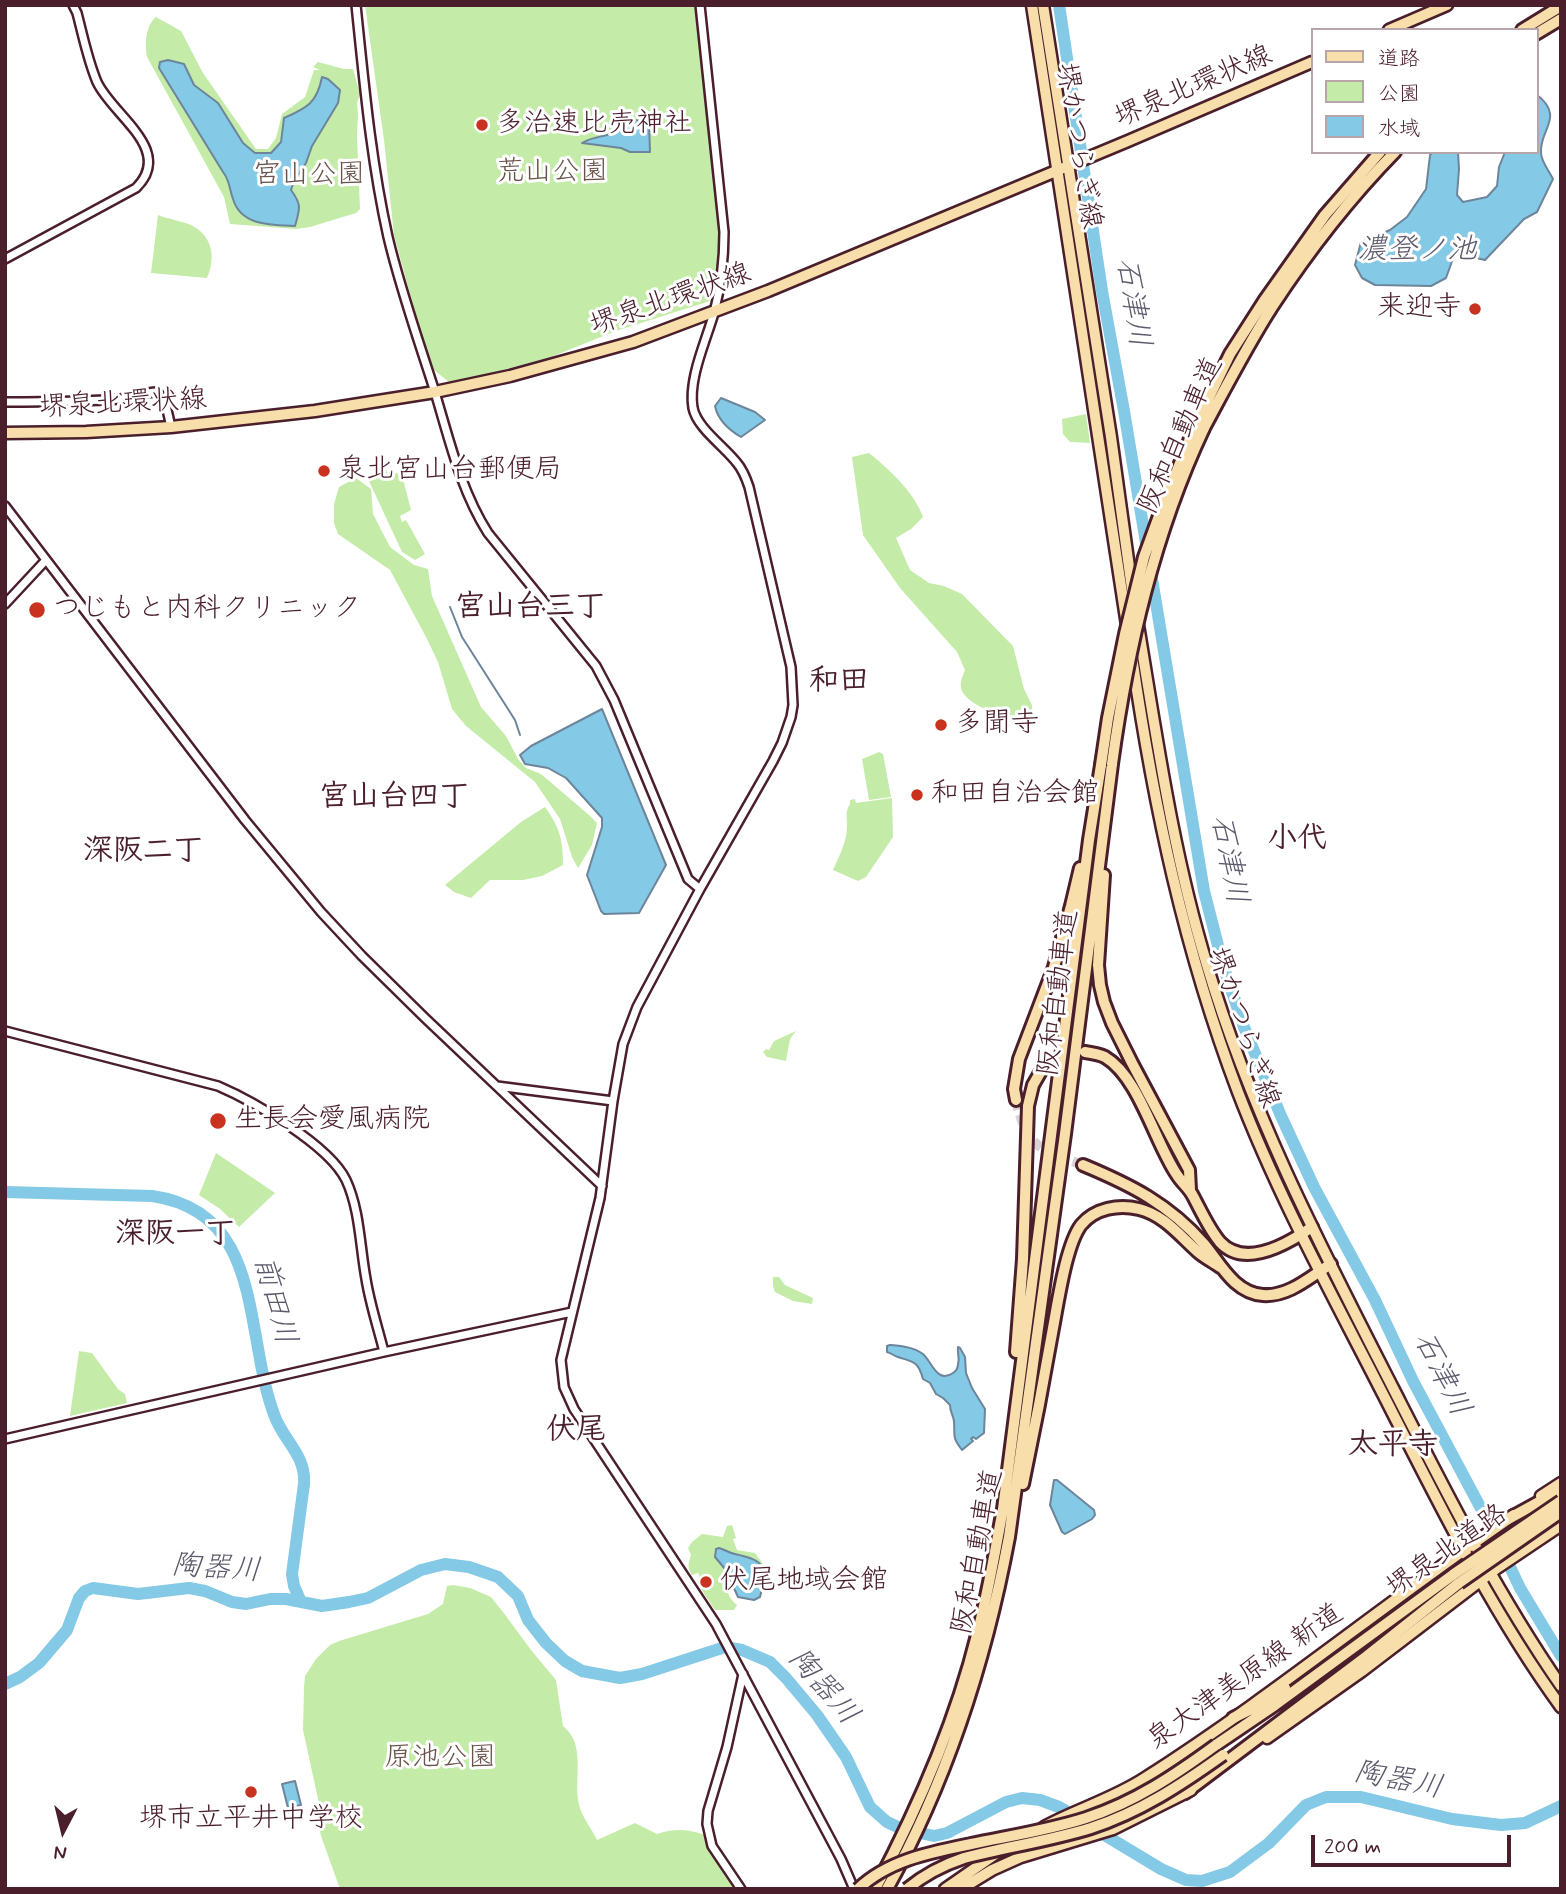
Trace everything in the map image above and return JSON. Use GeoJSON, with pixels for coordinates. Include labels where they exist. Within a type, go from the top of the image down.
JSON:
{"type":"FeatureCollection","features":[{"type":"Feature","properties":{"kind":"highway"},"geometry":{"type":"LineString","coordinates":[[1525,28],[1561,6]]}},
{"type":"Feature","properties":{"kind":"highway"},"geometry":{"type":"LineString","coordinates":[[1538,33],[1561,19]]}},
{"type":"Feature","properties":{"kind":"highway","name":"阪和自動車道"},"geometry":{"type":"LineString","coordinates":[[887,1889],[911,1843],[934,1780],[977,1636],[1003,1509],[1089,839],[1154,558],[1200,426],[1230,354],[1325,215],[1378,154]]}},
{"type":"Feature","properties":{"kind":"highway","name":"阪和自動車道"},"geometry":{"type":"LineString","coordinates":[[1200,426],[1273,307],[1333,222],[1393,154]]}},
{"type":"Feature","properties":{"kind":"highway"},"geometry":{"type":"LineString","coordinates":[[1107,764],[1098,965],[1100,985],[1112,1023],[1189,1170],[1190,1190]]}},
{"type":"Feature","properties":{"kind":"highway","name":"阪和自動車道"},"geometry":{"type":"LineString","coordinates":[[875,1889],[934,1780],[967,1707],[988,1636],[1009,1537],[1063,1147],[1107,764]]}},
{"type":"Feature","properties":{"kind":"highway"},"geometry":{"type":"LineString","coordinates":[[1016,1100],[1014,1089],[1018,1059],[1054,967],[1089,839]]}},
{"type":"Feature","properties":{"kind":"highway"},"geometry":{"type":"LineString","coordinates":[[1085,1052],[1106,1058],[1124,1074],[1177,1175],[1190,1190],[1214,1234],[1231,1251],[1244,1254],[1259,1252],[1284,1244],[1312,1227]]}},
{"type":"Feature","properties":{"kind":"highway"},"geometry":{"type":"LineString","coordinates":[[1009,1459],[1023,1259],[1028,1107],[1032,1085],[1044,1066]]}},
{"type":"Feature","properties":{"kind":"highway"},"geometry":{"type":"LineString","coordinates":[[1083,1165],[1127,1184],[1166,1208],[1185,1224],[1236,1284],[1248,1291],[1263,1295],[1277,1294],[1297,1286],[1331,1264]]}},
{"type":"Feature","properties":{"kind":"highway"},"geometry":{"type":"LineString","coordinates":[[1009,1537],[1027,1466],[1062,1279],[1074,1237],[1081,1225],[1092,1215],[1107,1208],[1125,1206],[1141,1209],[1159,1217],[1200,1254],[1220,1267]]}},
{"type":"Feature","properties":{"kind":"highway"},"geometry":{"type":"LineString","coordinates":[[1505,1521],[1561,1490]]}},
{"type":"Feature","properties":{"kind":"highway","name":"堺泉北道路"},"geometry":{"type":"LineString","coordinates":[[1365,1645],[1561,1501]]}},
{"type":"Feature","properties":{"kind":"highway","name":"堺泉北道路"},"geometry":{"type":"LineString","coordinates":[[1456,1579],[1561,1512]]}},
{"type":"Feature","properties":{"kind":"highway"},"geometry":{"type":"LineString","coordinates":[[1233,1718],[1266,1702],[1397,1610],[1456,1579]]}},
{"type":"Feature","properties":{"kind":"highway"},"geometry":{"type":"LineString","coordinates":[[1185,1793],[1367,1656],[1456,1579]]}},
{"type":"Feature","properties":{"kind":"highway"},"geometry":{"type":"LineString","coordinates":[[856,1889],[876,1875],[907,1860],[1084,1819],[1134,1799],[1365,1645]]}},
{"type":"Feature","properties":{"kind":"highway"},"geometry":{"type":"LineString","coordinates":[[907,1889],[926,1875],[954,1861],[1090,1828],[1149,1803],[1186,1781],[1365,1645]]}},
{"type":"Feature","properties":{"kind":"main road","name":"堺かつらぎ線"},"geometry":{"type":"LineString","coordinates":[[1032,5],[1137,696],[1164,843],[1195,967],[1222,1047],[1268,1165],[1301,1234],[1463,1549],[1561,1707]]}},
{"type":"Feature","properties":{"kind":"main road","name":"堺かつらぎ線"},"geometry":{"type":"LineString","coordinates":[[1043,5],[1073,164],[1127,561],[1173,832],[1206,964],[1251,1094],[1312,1227],[1536,1651],[1561,1686]]}},
{"type":"Feature","properties":{"kind":"main road"},"geometry":{"type":"LineString","coordinates":[[1394,28],[1447,5]]}},
{"type":"Feature","properties":{"kind":"main road","name":"堺泉北環状線"},"geometry":{"type":"LineString","coordinates":[[5,433],[171,427],[289,415],[435,392],[510,376],[633,342],[714,312],[1073,164],[1310,63]]}},
{"type":"Feature","properties":{"kind":"main road","name":"泉大津美原線 新道"},"geometry":{"type":"LineString","coordinates":[[945,1889],[987,1859],[1055,1821],[1144,1779],[1233,1718],[1463,1549],[1561,1483]]}},
{"type":"Feature","properties":{"kind":"main road"},"geometry":{"type":"LineString","coordinates":[[961,1889],[992,1870],[1021,1857],[1113,1829],[1185,1793],[1330,1695],[1494,1570],[1561,1525]]}},
{"type":"Feature","properties":{"kind":"street"},"geometry":{"type":"LineString","coordinates":[[5,259],[136,188],[144,181],[147,170],[149,158],[144,142],[98,83],[73,5]]}},
{"type":"Feature","properties":{"kind":"street"},"geometry":{"type":"LineString","coordinates":[[356,5],[373,149],[388,236],[461,479],[478,518],[488,533],[596,666],[614,700],[688,879],[700,889]]}},
{"type":"Feature","properties":{"kind":"street"},"geometry":{"type":"LineString","coordinates":[[700,5],[724,232],[723,268],[714,312],[702,347],[693,408],[702,425],[737,462],[749,487],[791,667],[793,705],[788,728],[773,761],[700,889],[629,1026],[623,1044],[613,1101],[602,1186],[561,1360],[568,1397],[722,1634],[856,1889]]}},
{"type":"Feature","properties":{"kind":"street"},"geometry":{"type":"LineString","coordinates":[[5,402],[127,399],[146,392],[157,392],[165,401],[171,427]]}},
{"type":"Feature","properties":{"kind":"street"},"geometry":{"type":"LineString","coordinates":[[5,506],[246,820],[321,912],[362,956],[602,1186]]}},
{"type":"Feature","properties":{"kind":"street"},"geometry":{"type":"LineString","coordinates":[[5,604],[46,560]]}},
{"type":"Feature","properties":{"kind":"street"},"geometry":{"type":"LineString","coordinates":[[5,1031],[218,1086],[248,1100],[326,1153],[345,1177],[356,1212],[366,1282],[384,1352]]}},
{"type":"Feature","properties":{"kind":"street"},"geometry":{"type":"LineString","coordinates":[[497,1086],[613,1101]]}},
{"type":"Feature","properties":{"kind":"street"},"geometry":{"type":"LineString","coordinates":[[5,1439],[572,1312]]}},
{"type":"Feature","properties":{"kind":"street"},"geometry":{"type":"LineString","coordinates":[[741,1889],[712,1846],[707,1824],[743,1674]]}},
{"type":"Feature","properties":{"kind":"green space","name":"荒山公園"},"geometry":{"type":"Polygon","coordinates":[[[365,5],[694,5],[719,214],[720,249],[710,301],[616,331],[551,357],[481,376],[449,382],[434,370],[420,331],[394,235],[365,5]]]}},
{"type":"Feature","properties":{"kind":"green space","name":"宮山公園"},"geometry":{"type":"Polygon","coordinates":[[[156,17],[181,31],[203,73],[256,149],[268,149],[276,138],[282,114],[305,97],[314,70],[320,70],[313,67],[318,62],[353,69],[360,94],[357,103],[357,136],[360,209],[356,213],[296,229],[230,224],[224,197],[147,57],[148,30],[156,17]]]}},
{"type":"Feature","properties":{"kind":"green space"},"geometry":{"type":"Polygon","coordinates":[[[158,215],[191,225],[204,235],[212,255],[207,278],[151,273],[158,215]]]}},
{"type":"Feature","properties":{"kind":"green space"},"geometry":{"type":"Polygon","coordinates":[[[1086,414],[1090,443],[1070,442],[1063,434],[1062,419],[1086,414]]]}},
{"type":"Feature","properties":{"kind":"green space"},"geometry":{"type":"Polygon","coordinates":[[[869,453],[907,490],[923,517],[911,529],[896,538],[910,570],[929,583],[962,594],[1013,646],[1024,689],[1032,705],[1032,718],[1013,718],[998,714],[965,696],[961,686],[965,670],[957,652],[900,588],[863,535],[852,457],[869,453]]]}},
{"type":"Feature","properties":{"kind":"green space"},"geometry":{"type":"Polygon","coordinates":[[[386,470],[389,476],[397,473],[403,479],[411,510],[400,516],[402,522],[406,520],[425,554],[415,560],[402,552],[369,481],[375,474],[386,470]]]}},
{"type":"Feature","properties":{"kind":"green space"},"geometry":{"type":"Polygon","coordinates":[[[356,478],[371,489],[373,514],[390,547],[414,565],[428,569],[432,596],[481,707],[506,736],[526,768],[541,774],[597,823],[592,845],[578,868],[560,819],[535,782],[466,726],[452,709],[438,662],[390,570],[338,534],[334,523],[334,504],[339,487],[356,478]]]}},
{"type":"Feature","properties":{"kind":"green space"},"geometry":{"type":"Polygon","coordinates":[[[879,752],[883,754],[891,797],[869,800],[862,759],[879,752]]]}},
{"type":"Feature","properties":{"kind":"green space"},"geometry":{"type":"Polygon","coordinates":[[[892,798],[893,837],[866,877],[858,881],[833,870],[846,838],[850,800],[855,799],[856,803],[892,798]]]}},
{"type":"Feature","properties":{"kind":"green space"},"geometry":{"type":"Polygon","coordinates":[[[545,807],[560,834],[563,865],[542,876],[523,880],[490,880],[471,898],[454,892],[445,885],[521,822],[545,807]]]}},
{"type":"Feature","properties":{"kind":"green space"},"geometry":{"type":"Polygon","coordinates":[[[796,1031],[790,1039],[786,1061],[767,1057],[763,1052],[769,1050],[774,1041],[796,1031]]]}},
{"type":"Feature","properties":{"kind":"green space"},"geometry":{"type":"Polygon","coordinates":[[[216,1153],[275,1193],[239,1227],[220,1209],[199,1195],[216,1153]]]}},
{"type":"Feature","properties":{"kind":"green space"},"geometry":{"type":"Polygon","coordinates":[[[773,1277],[779,1277],[785,1285],[813,1298],[812,1304],[793,1301],[775,1292],[773,1277]]]}},
{"type":"Feature","properties":{"kind":"green space"},"geometry":{"type":"Polygon","coordinates":[[[79,1351],[92,1353],[118,1389],[125,1394],[127,1403],[70,1416],[79,1351]]]}},
{"type":"Feature","properties":{"kind":"green space"},"geometry":{"type":"Polygon","coordinates":[[[732,1525],[737,1550],[755,1553],[767,1567],[765,1576],[732,1576],[728,1593],[737,1605],[734,1610],[715,1610],[701,1589],[714,1583],[711,1575],[701,1579],[698,1573],[692,1575],[688,1548],[702,1534],[723,1537],[727,1526],[732,1525]]]}},
{"type":"Feature","properties":{"kind":"green space","name":"原池公園"},"geometry":{"type":"Polygon","coordinates":[[[447,1586],[470,1588],[491,1597],[556,1680],[563,1726],[575,1743],[577,1752],[579,1805],[597,1840],[635,1823],[657,1834],[681,1830],[705,1835],[709,1849],[735,1889],[340,1889],[321,1836],[320,1808],[303,1730],[305,1676],[316,1659],[330,1645],[428,1614],[443,1604],[447,1586]]]}},
{"type":"Feature","properties":{"kind":"water"},"geometry":{"type":"Polygon","coordinates":[[[168,60],[184,64],[194,85],[218,103],[243,143],[255,153],[271,153],[281,142],[284,118],[310,104],[322,77],[340,90],[338,103],[312,146],[291,190],[299,207],[295,226],[258,222],[237,208],[225,175],[159,68],[160,62],[168,60]]]}},
{"type":"Feature","properties":{"kind":"water","name":"濃登ノ池"},"geometry":{"type":"Polygon","coordinates":[[[1538,96],[1549,110],[1549,123],[1541,153],[1553,179],[1537,212],[1524,219],[1485,260],[1455,253],[1446,278],[1431,286],[1375,285],[1362,278],[1355,265],[1361,242],[1390,230],[1407,217],[1426,189],[1431,154],[1458,154],[1457,195],[1463,202],[1487,197],[1497,186],[1499,167],[1504,154],[1538,154],[1538,96]]]}},
{"type":"Feature","properties":{"kind":"water"},"geometry":{"type":"Polygon","coordinates":[[[626,119],[649,122],[650,152],[630,152],[621,148],[582,143],[611,134],[626,119]]]}},
{"type":"Feature","properties":{"kind":"water"},"geometry":{"type":"Polygon","coordinates":[[[721,398],[755,412],[765,420],[741,437],[721,421],[715,406],[721,398]]]}},
{"type":"Feature","properties":{"kind":"water"},"geometry":{"type":"Polygon","coordinates":[[[602,709],[666,865],[639,913],[604,914],[601,911],[587,875],[602,827],[602,818],[566,778],[548,768],[525,764],[520,755],[531,746],[602,709]]]}},
{"type":"Feature","properties":{"kind":"water"},"geometry":{"type":"Polygon","coordinates":[[[887,1346],[907,1347],[923,1354],[935,1371],[943,1376],[957,1369],[958,1347],[960,1348],[965,1357],[966,1373],[972,1388],[985,1409],[984,1433],[976,1439],[973,1437],[973,1441],[962,1450],[955,1437],[950,1405],[923,1379],[917,1365],[887,1352],[887,1346]]]}},
{"type":"Feature","properties":{"kind":"water"},"geometry":{"type":"Polygon","coordinates":[[[1054,1480],[1094,1510],[1092,1519],[1065,1534],[1050,1505],[1054,1480]]]}},
{"type":"Feature","properties":{"kind":"water"},"geometry":{"type":"Polygon","coordinates":[[[716,1549],[753,1559],[762,1566],[764,1578],[760,1597],[754,1600],[738,1597],[725,1569],[715,1557],[716,1549]]]}},
{"type":"Feature","properties":{"kind":"water"},"geometry":{"type":"Polygon","coordinates":[[[295,1781],[301,1805],[288,1808],[282,1784],[295,1781]]]}},
{"type":"Feature","properties":{"kind":"waterway","name":"石津川"},"geometry":{"type":"LineString","coordinates":[[1059,5],[1102,291],[1204,891],[1223,965],[1244,1027],[1314,1187],[1375,1300],[1413,1381],[1493,1531],[1520,1588],[1561,1656]]}},
{"type":"Feature","properties":{"kind":"waterway"},"geometry":{"type":"LineString","coordinates":[[450,607],[462,637],[515,720],[520,735]]}},
{"type":"Feature","properties":{"kind":"waterway","name":"前田川"},"geometry":{"type":"LineString","coordinates":[[5,1192],[152,1196],[189,1207],[215,1226],[233,1251],[244,1282],[265,1385],[275,1417],[302,1465],[304,1484],[292,1574],[301,1602]]}},
{"type":"Feature","properties":{"kind":"waterway","name":"陶器川"},"geometry":{"type":"LineString","coordinates":[[5,1684],[39,1663],[67,1630],[79,1598],[85,1591],[93,1588],[138,1594],[189,1588],[246,1604],[286,1599],[322,1606],[368,1598],[421,1570],[445,1564],[469,1567],[498,1577],[518,1596],[528,1620],[546,1643],[565,1661],[582,1671],[620,1678],[642,1674],[725,1647],[742,1650],[770,1662],[817,1715],[846,1757],[870,1807],[887,1822],[902,1829],[934,1836],[947,1833],[1006,1802],[1022,1798],[1040,1800],[1078,1818]]}},
{"type":"Feature","properties":{"kind":"waterway","name":"陶器川"},"geometry":{"type":"LineString","coordinates":[[1093,1828],[1161,1869],[1186,1880],[1202,1881],[1230,1872],[1269,1843],[1306,1805],[1326,1797],[1361,1797],[1452,1819],[1501,1825],[1525,1823],[1561,1806]]}},
{"type":"Feature","properties":{"kind":"tunnel"},"geometry":{"type":"LineString","coordinates":[[1044,1066],[1062,1052],[1085,1052]]}},
{"type":"Feature","properties":{"kind":"tunnel"},"geometry":{"type":"LineString","coordinates":[[1016,1100],[1025,1129],[1038,1145],[1083,1165]]}},
{"type":"Feature","properties":{"kind":"place","name":"多治速比売神社"},"geometry":{"type":"Point","coordinates":[482,125]}},
{"type":"Feature","properties":{"kind":"place","name":"来迎寺"},"geometry":{"type":"Point","coordinates":[1475,309]}},
{"type":"Feature","properties":{"kind":"place","name":"泉北宮山台郵便局"},"geometry":{"type":"Point","coordinates":[324,471]}},
{"type":"Feature","properties":{"kind":"place","name":"つじもと内科クリニック"},"geometry":{"type":"Point","coordinates":[37,610]}},
{"type":"Feature","properties":{"kind":"place","name":"多聞寺"},"geometry":{"type":"Point","coordinates":[941,725]}},
{"type":"Feature","properties":{"kind":"place","name":"和田自治会館"},"geometry":{"type":"Point","coordinates":[917,795]}},
{"type":"Feature","properties":{"kind":"place","name":"生長会愛風病院"},"geometry":{"type":"Point","coordinates":[218,1121]}},
{"type":"Feature","properties":{"kind":"place","name":"伏尾地域会館"},"geometry":{"type":"Point","coordinates":[706,1582]}},
{"type":"Feature","properties":{"kind":"place","name":"堺市立平井中学校"},"geometry":{"type":"Point","coordinates":[251,1792]}},
{"type":"Feature","properties":{"kind":"district","name":"宮山台三丁"},"geometry":{"type":"Point","coordinates":[530,609]}},
{"type":"Feature","properties":{"kind":"district","name":"和田"},"geometry":{"type":"Point","coordinates":[839,683]}},
{"type":"Feature","properties":{"kind":"district","name":"宮山台四丁"},"geometry":{"type":"Point","coordinates":[394,799]}},
{"type":"Feature","properties":{"kind":"district","name":"小代"},"geometry":{"type":"Point","coordinates":[1297,841]}},
{"type":"Feature","properties":{"kind":"district","name":"深阪二丁"},"geometry":{"type":"Point","coordinates":[143,853]}},
{"type":"Feature","properties":{"kind":"district","name":"深阪一丁"},"geometry":{"type":"Point","coordinates":[175,1236]}},
{"type":"Feature","properties":{"kind":"district","name":"伏尾"},"geometry":{"type":"Point","coordinates":[576,1432]}},
{"type":"Feature","properties":{"kind":"district","name":"太平寺"},"geometry":{"type":"Point","coordinates":[1393,1447]}}]}
